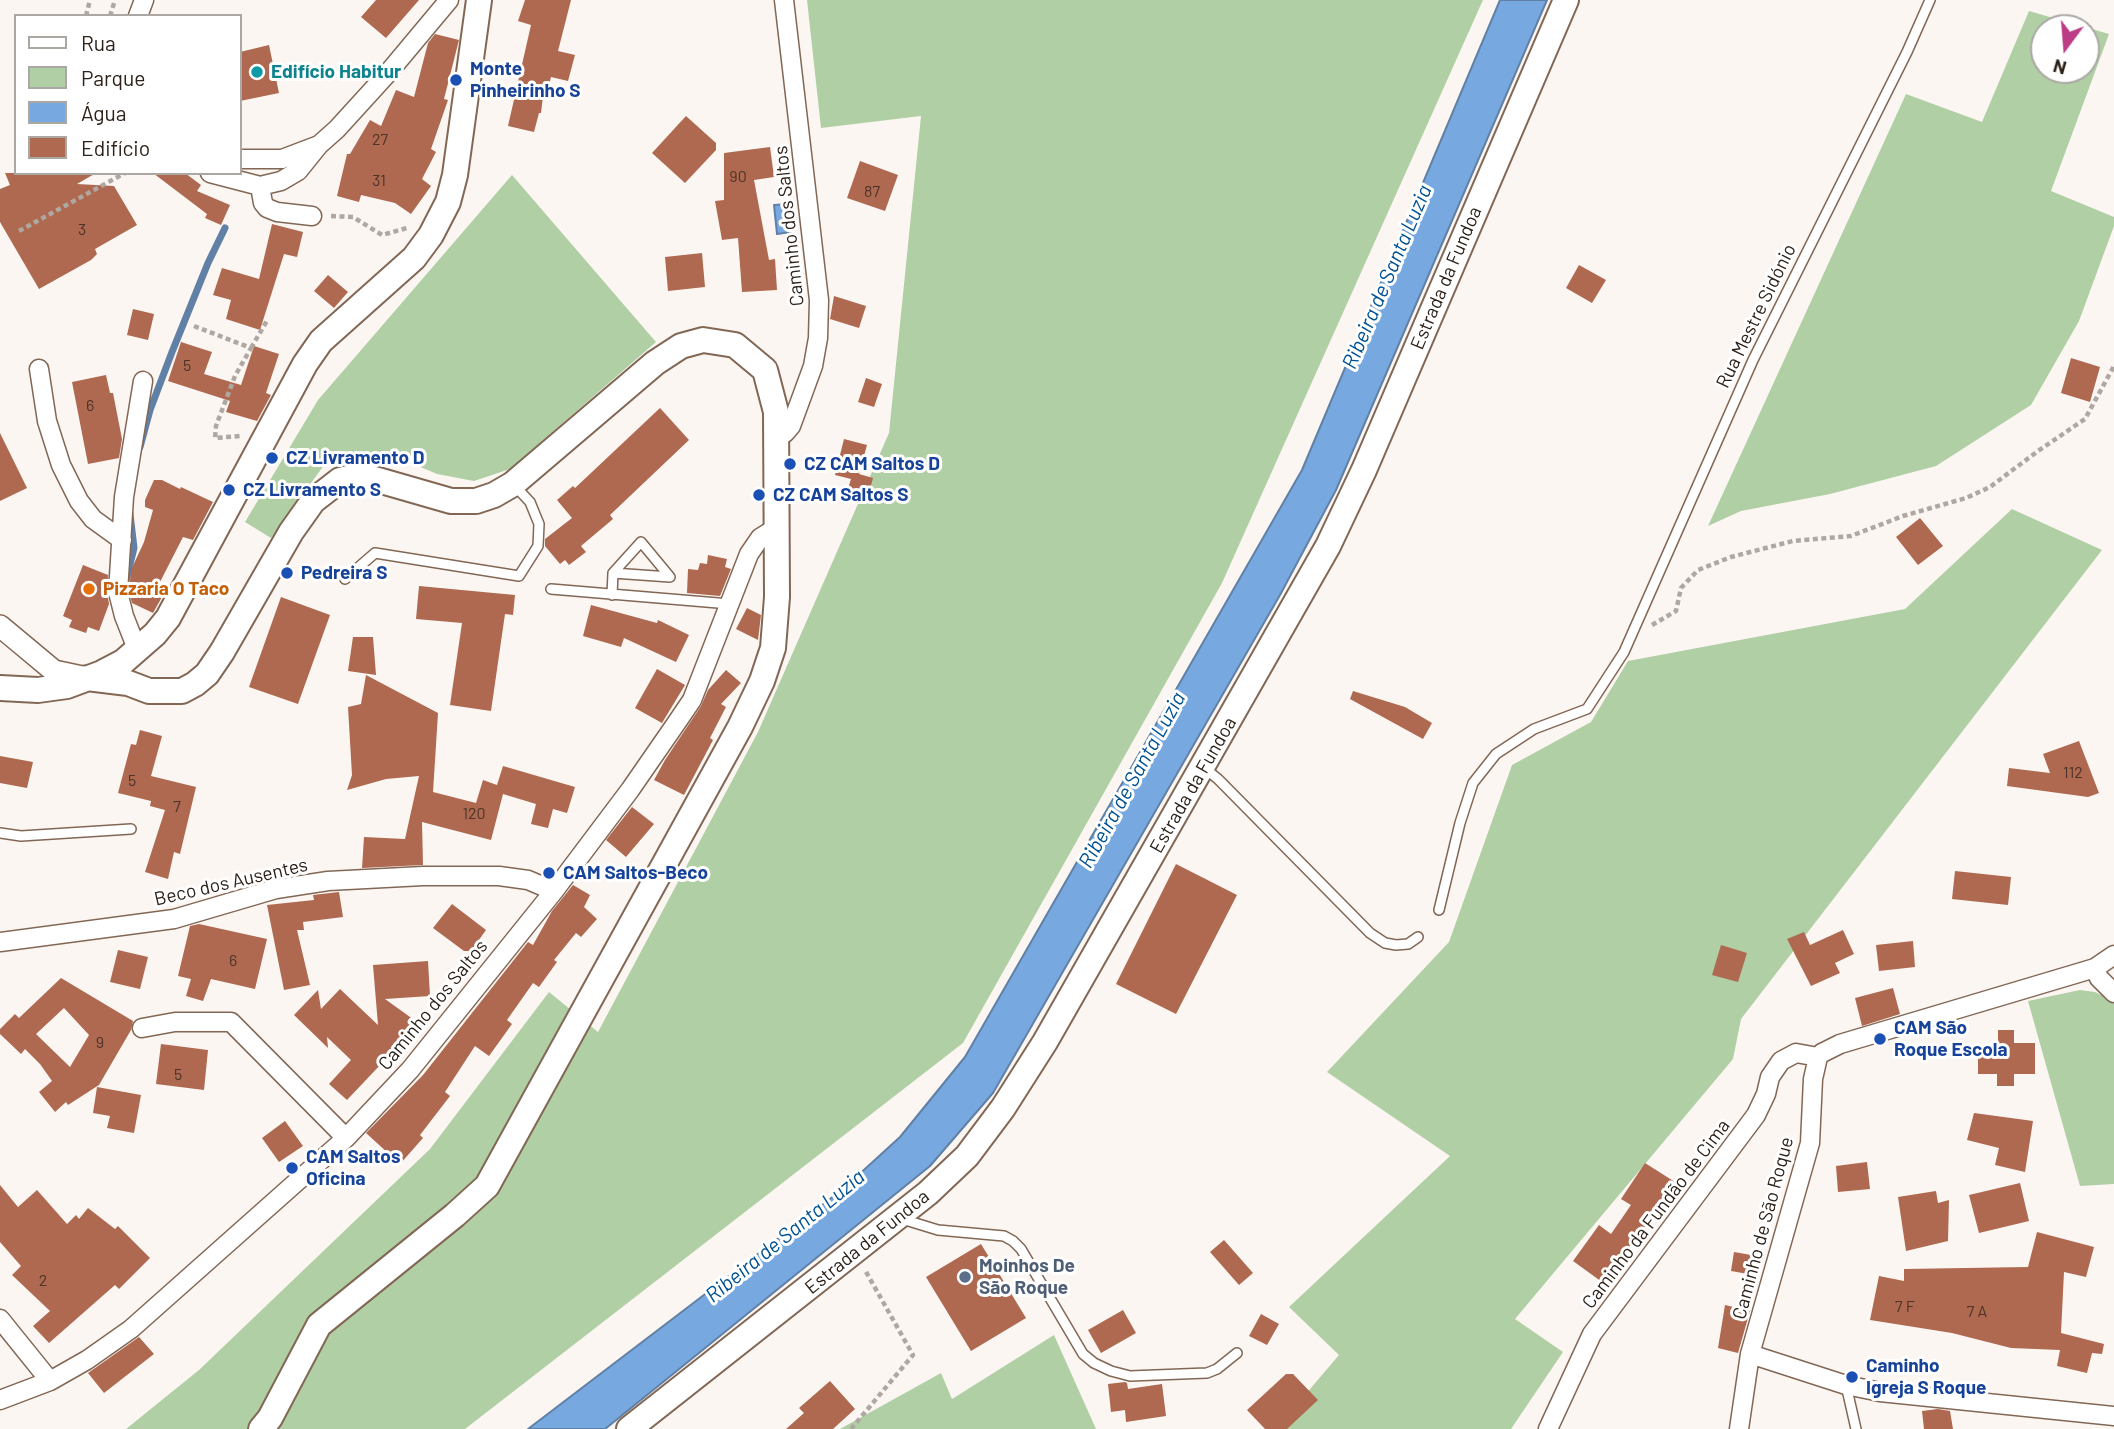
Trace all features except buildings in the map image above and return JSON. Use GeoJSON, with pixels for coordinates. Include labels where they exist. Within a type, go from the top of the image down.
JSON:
{"type":"FeatureCollection","features":[{"type":"Feature","properties":{"kind":"main road"},"geometry":{"type":"LineString","coordinates":[[0,688],[38,690],[67,686],[88,678],[123,662],[155,635],[168,618],[291,388],[321,341],[414,258],[431,235],[448,202],[455,175],[479,0]]}},
{"type":"Feature","properties":{"kind":"main road","name":"Estrada da Fundoa"},"geometry":{"type":"LineString","coordinates":[[629,1429],[929,1193],[967,1156],[1003,1108],[1045,1042],[1333,535],[1364,470],[1566,0]]}},
{"type":"Feature","properties":{"kind":"main road"},"geometry":{"type":"LineString","coordinates":[[88,678],[128,683],[149,691],[182,691],[195,684],[207,674],[222,652],[306,511],[319,495],[340,480],[355,476],[385,480],[451,501],[476,501],[513,484],[655,363],[681,346],[703,340],[735,345],[765,370],[776,412],[777,597],[773,648],[762,681],[740,727],[486,1186],[455,1215],[319,1325],[270,1418],[261,1429]]}},
{"type":"Feature","properties":{"kind":"street"},"geometry":{"type":"LineString","coordinates":[[217,175],[260,186],[281,181],[298,171],[318,145],[337,129],[388,73],[449,0]]}},
{"type":"Feature","properties":{"kind":"street","name":"Caminho dos Saltos"},"geometry":{"type":"LineString","coordinates":[[776,436],[785,433],[791,426],[814,366],[819,313],[816,261],[784,0]]}},
{"type":"Feature","properties":{"kind":"street"},"geometry":{"type":"LineString","coordinates":[[242,159],[282,159],[318,145]]}},
{"type":"Feature","properties":{"kind":"street"},"geometry":{"type":"LineString","coordinates":[[260,186],[263,203],[267,208],[277,212],[312,216]]}},
{"type":"Feature","properties":{"kind":"street"},"geometry":{"type":"LineString","coordinates":[[39,369],[47,421],[61,465],[79,501],[93,519],[122,540]]}},
{"type":"Feature","properties":{"kind":"street"},"geometry":{"type":"LineString","coordinates":[[137,649],[124,617],[118,592],[124,497],[143,381]]}},
{"type":"Feature","properties":{"kind":"street","name":"Caminho dos Saltos"},"geometry":{"type":"LineString","coordinates":[[0,1400],[50,1381],[88,1360],[131,1329],[346,1138],[410,1070],[554,891],[631,790],[692,700],[749,554],[760,538],[776,528]]}},
{"type":"Feature","properties":{"kind":"street"},"geometry":{"type":"LineString","coordinates":[[0,626],[54,671],[88,678]]}},
{"type":"Feature","properties":{"kind":"street","name":"Beco dos Ausentes"},"geometry":{"type":"LineString","coordinates":[[0,942],[174,919],[276,889],[328,881],[423,876],[499,876],[528,880],[554,891]]}},
{"type":"Feature","properties":{"kind":"street"},"geometry":{"type":"LineString","coordinates":[[1818,1057],[1840,1044],[2095,968],[2114,955]]}},
{"type":"Feature","properties":{"kind":"street"},"geometry":{"type":"LineString","coordinates":[[2095,968],[2099,978],[2114,993]]}},
{"type":"Feature","properties":{"kind":"street"},"geometry":{"type":"LineString","coordinates":[[142,1028],[175,1022],[232,1022],[346,1138]]}},
{"type":"Feature","properties":{"kind":"street","name":"Caminho da Fundão de Cima"},"geometry":{"type":"LineString","coordinates":[[1549,1429],[1592,1334],[1750,1124],[1766,1094],[1770,1077],[1781,1061],[1796,1053],[1818,1057]]}},
{"type":"Feature","properties":{"kind":"street","name":"Caminho de São Roque"},"geometry":{"type":"LineString","coordinates":[[1739,1429],[1750,1354],[1810,1143],[1813,1079],[1818,1057]]}},
{"type":"Feature","properties":{"kind":"street"},"geometry":{"type":"LineString","coordinates":[[0,1319],[50,1381]]}},
{"type":"Feature","properties":{"kind":"street"},"geometry":{"type":"LineString","coordinates":[[1750,1354],[1846,1385],[1880,1392],[2114,1416]]}},
{"type":"Feature","properties":{"kind":"lane","name":"Rua Mestre Sidónio"},"geometry":{"type":"LineString","coordinates":[[1439,910],[1460,823],[1473,783],[1496,754],[1534,729],[1587,709],[1624,652],[1753,360],[1907,52],[1930,0]]}},
{"type":"Feature","properties":{"kind":"lane"},"geometry":{"type":"LineString","coordinates":[[345,579],[375,553],[519,576],[538,547],[539,524],[530,502],[513,484]]}},
{"type":"Feature","properties":{"kind":"lane"},"geometry":{"type":"LineString","coordinates":[[612,595],[613,573],[641,542],[670,577],[613,573]]}},
{"type":"Feature","properties":{"kind":"lane"},"geometry":{"type":"LineString","coordinates":[[551,589],[730,604]]}},
{"type":"Feature","properties":{"kind":"lane"},"geometry":{"type":"LineString","coordinates":[[1203,767],[1330,890],[1370,933],[1385,943],[1396,945],[1408,944],[1419,937]]}},
{"type":"Feature","properties":{"kind":"lane"},"geometry":{"type":"LineString","coordinates":[[0,834],[20,836],[131,829]]}},
{"type":"Feature","properties":{"kind":"lane"},"geometry":{"type":"LineString","coordinates":[[897,1217],[938,1230],[1004,1236],[1013,1241],[1021,1249],[1083,1354],[1111,1371],[1130,1376],[1207,1373],[1217,1369],[1237,1353]]}},
{"type":"Feature","properties":{"kind":"lane"},"geometry":{"type":"LineString","coordinates":[[1846,1385],[1856,1429]]}},
{"type":"Feature","properties":{"kind":"path"},"geometry":{"type":"LineString","coordinates":[[19,231],[121,175]]}},
{"type":"Feature","properties":{"kind":"path"},"geometry":{"type":"LineString","coordinates":[[312,216],[353,217],[382,235]]}},
{"type":"Feature","properties":{"kind":"path"},"geometry":{"type":"LineString","coordinates":[[267,434],[215,438],[216,426],[235,376],[268,319]]}},
{"type":"Feature","properties":{"kind":"path"},"geometry":{"type":"LineString","coordinates":[[194,326],[251,348]]}},
{"type":"Feature","properties":{"kind":"path"},"geometry":{"type":"LineString","coordinates":[[1624,652],[1645,629],[1676,611],[1681,588],[1698,570],[1731,557],[1793,541],[1851,536],[1903,516],[1966,498],[1990,487],[2085,419],[2114,366]]}},
{"type":"Feature","properties":{"kind":"path"},"geometry":{"type":"LineString","coordinates":[[850,1429],[913,1355],[855,1251]]}},
{"type":"Feature","properties":{"kind":"green space"},"geometry":{"type":"Polygon","coordinates":[[[807,0],[1483,0],[1222,583],[963,1043],[465,1429],[126,1429],[199,1370],[430,1149],[549,992],[598,1032],[758,732],[889,433],[921,116],[821,128],[807,0]]]}},
{"type":"Feature","properties":{"kind":"green space"},"geometry":{"type":"Polygon","coordinates":[[[2029,11],[2039,14],[2030,14],[2030,84],[2091,84],[2051,191],[2114,217],[2114,226],[2079,321],[2031,405],[1936,466],[1830,494],[1741,511],[1708,526],[1906,94],[1982,122],[2029,11]]]}},
{"type":"Feature","properties":{"kind":"green space"},"geometry":{"type":"Polygon","coordinates":[[[2100,31],[2109,34],[2100,58],[2100,31]]]}},
{"type":"Feature","properties":{"kind":"green space"},"geometry":{"type":"Polygon","coordinates":[[[512,175],[656,342],[510,469],[474,481],[437,474],[385,452],[330,457],[271,538],[245,522],[318,400],[512,175]]]}},
{"type":"Feature","properties":{"kind":"green space"},"geometry":{"type":"Polygon","coordinates":[[[2012,509],[2102,550],[1741,1019],[1733,1059],[1515,1319],[1563,1352],[1511,1429],[1276,1429],[1339,1355],[1289,1307],[1450,1156],[1327,1072],[1449,942],[1512,765],[1591,722],[1628,661],[1905,609],[2012,509]]]}},
{"type":"Feature","properties":{"kind":"green space"},"geometry":{"type":"Polygon","coordinates":[[[2080,990],[2095,992],[2114,1001],[2114,1184],[2080,1186],[2028,1001],[2080,990]]]}},
{"type":"Feature","properties":{"kind":"green space"},"geometry":{"type":"Polygon","coordinates":[[[1054,1335],[1096,1429],[840,1429],[941,1373],[952,1399],[1054,1335]]]}},
{"type":"Feature","properties":{"kind":"water","name":"Ribeira de Santa Luzia"},"geometry":{"type":"Polygon","coordinates":[[[1500,0],[1547,0],[1336,490],[1280,595],[993,1093],[930,1166],[605,1429],[528,1429],[843,1189],[900,1137],[965,1057],[1302,470],[1500,0]]]}},
{"type":"Feature","properties":{"kind":"water"},"geometry":{"type":"Polygon","coordinates":[[[788,204],[791,232],[777,234],[774,205],[788,204]]]}},
{"type":"Feature","properties":{"kind":"waterway"},"geometry":{"type":"LineString","coordinates":[[140,447],[150,410],[172,352],[225,228]]}},
{"type":"Feature","properties":{"kind":"waterway"},"geometry":{"type":"LineString","coordinates":[[126,581],[134,548],[130,514]]}},
{"type":"Feature","properties":{"kind":"place","name":"Edifício Habitur"},"geometry":{"type":"Point","coordinates":[257,72]}},
{"type":"Feature","properties":{"kind":"place","name":"Monte Pinheirinho S"},"geometry":{"type":"Point","coordinates":[456,80]}},
{"type":"Feature","properties":{"kind":"place","name":"CZ Livramento D"},"geometry":{"type":"Point","coordinates":[272,458]}},
{"type":"Feature","properties":{"kind":"place","name":"CZ CAM Saltos D"},"geometry":{"type":"Point","coordinates":[790,464]}},
{"type":"Feature","properties":{"kind":"place","name":"CZ Livramento S"},"geometry":{"type":"Point","coordinates":[229,490]}},
{"type":"Feature","properties":{"kind":"place","name":"CZ CAM Saltos S"},"geometry":{"type":"Point","coordinates":[759,495]}},
{"type":"Feature","properties":{"kind":"place","name":"Pedreira S"},"geometry":{"type":"Point","coordinates":[287,573]}},
{"type":"Feature","properties":{"kind":"place","name":"Pizzaria O Taco"},"geometry":{"type":"Point","coordinates":[89,589]}},
{"type":"Feature","properties":{"kind":"place","name":"CAM Saltos-Beco"},"geometry":{"type":"Point","coordinates":[549,873]}},
{"type":"Feature","properties":{"kind":"place","name":"CAM São Roque Escola"},"geometry":{"type":"Point","coordinates":[1880,1039]}},
{"type":"Feature","properties":{"kind":"place","name":"CAM Saltos Oficina"},"geometry":{"type":"Point","coordinates":[292,1168]}},
{"type":"Feature","properties":{"kind":"place","name":"Moinhos De São Roque"},"geometry":{"type":"Point","coordinates":[965,1277]}},
{"type":"Feature","properties":{"kind":"place","name":"Caminho Igreja S Roque"},"geometry":{"type":"Point","coordinates":[1852,1377]}}]}
